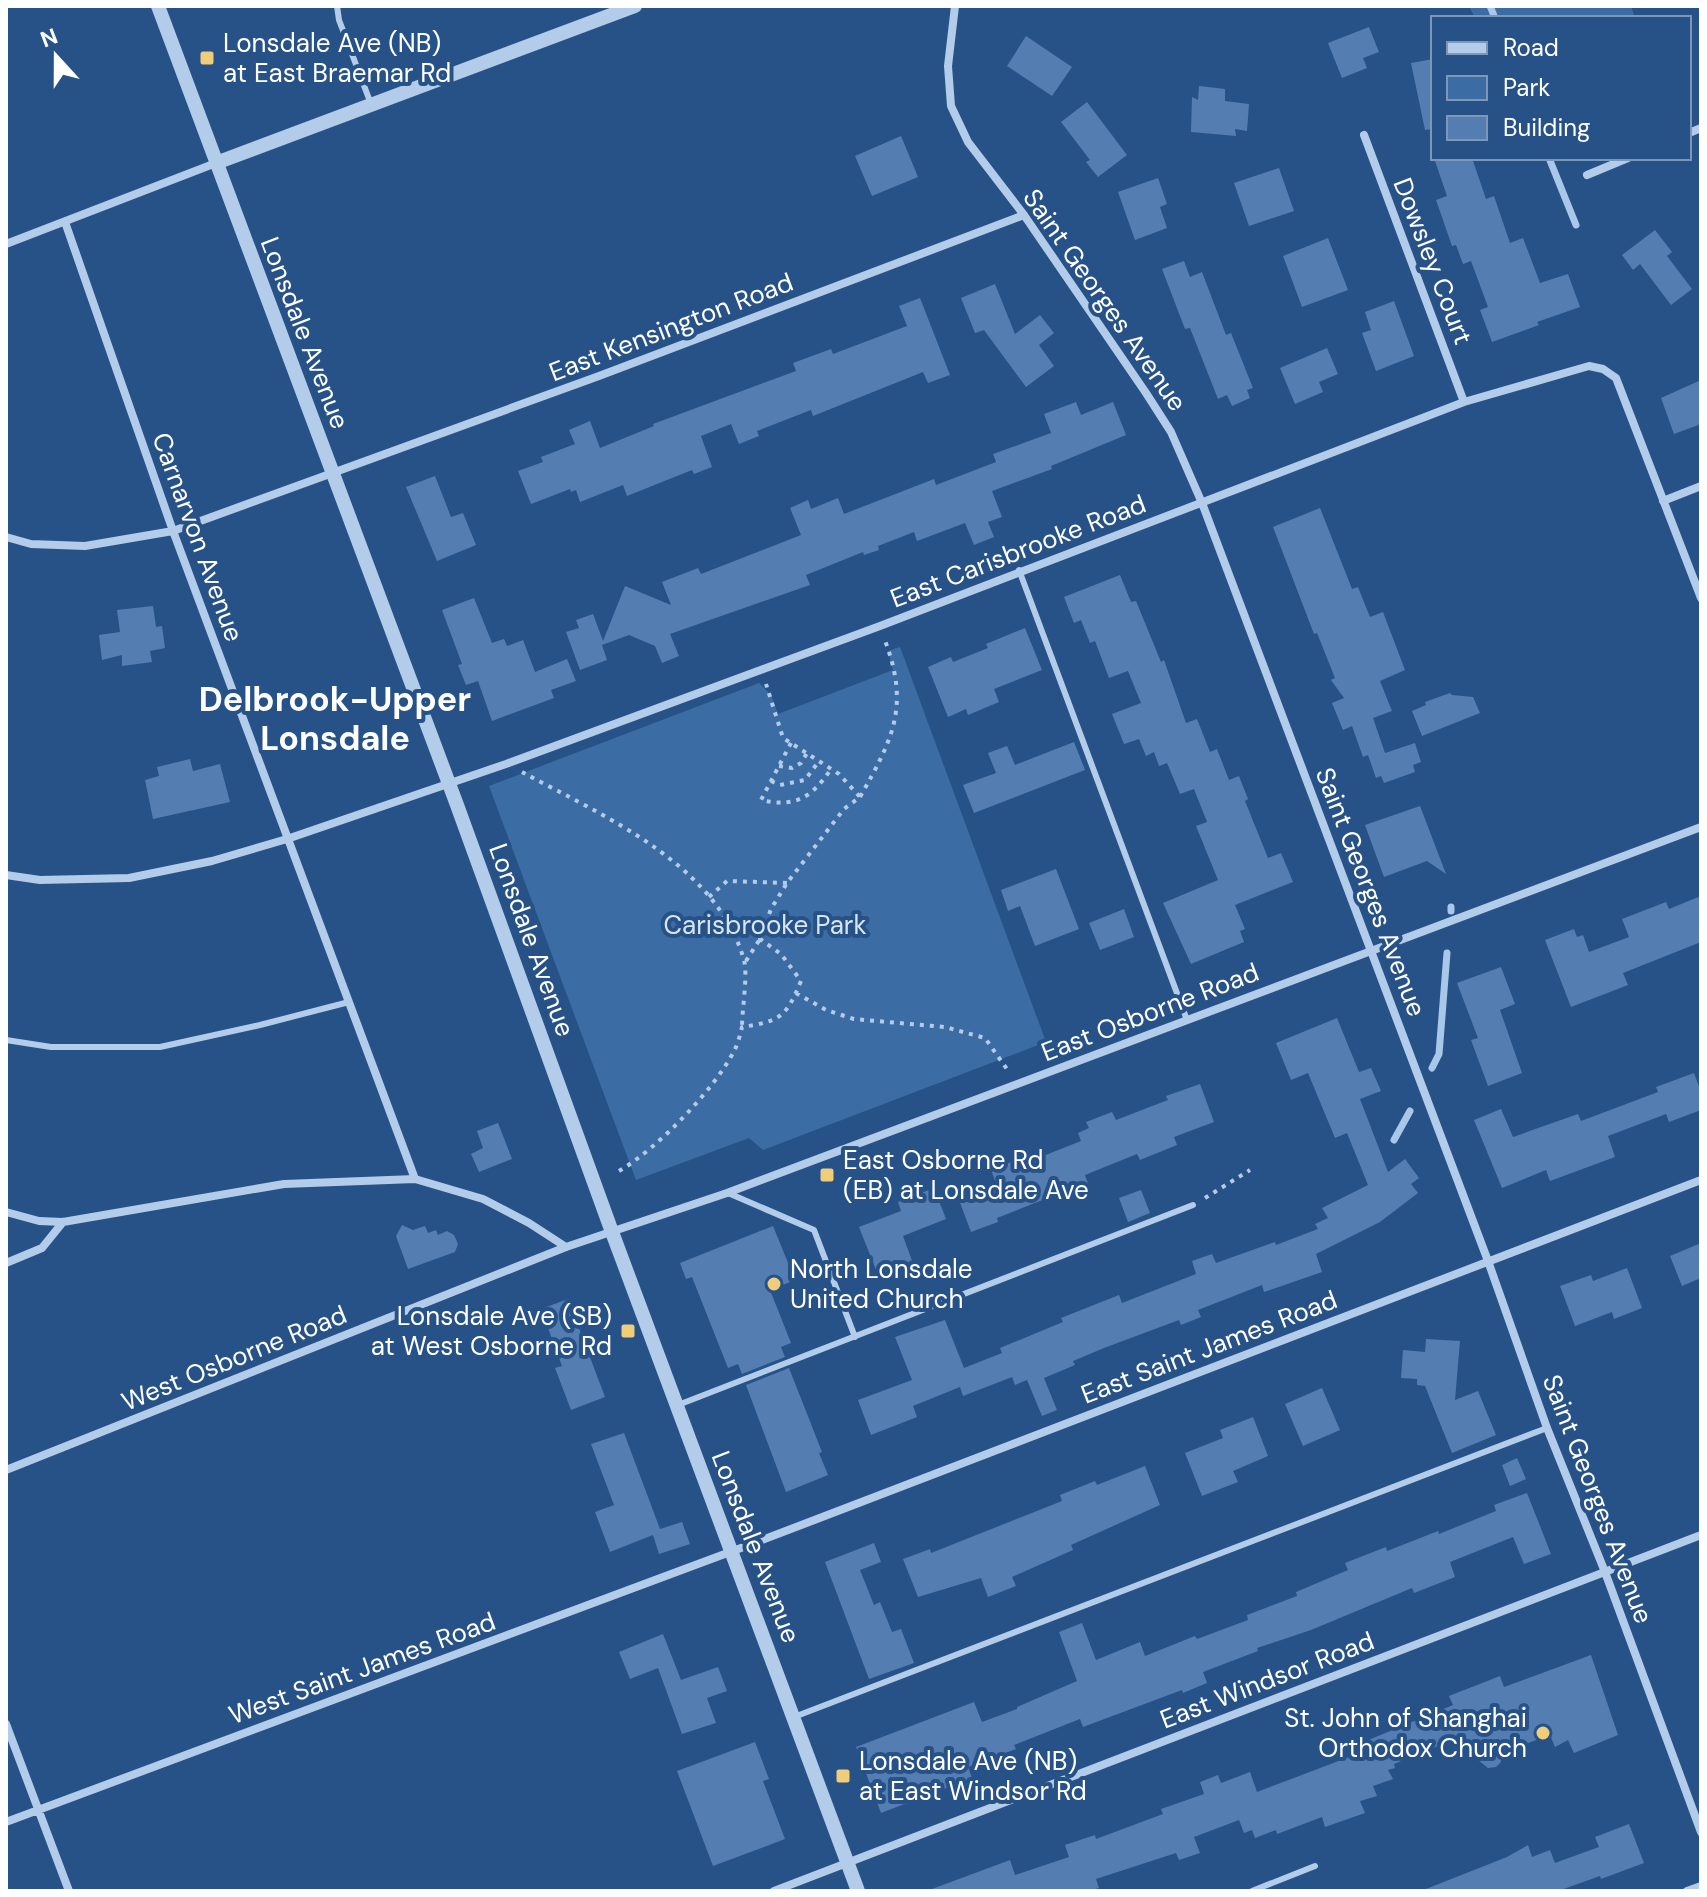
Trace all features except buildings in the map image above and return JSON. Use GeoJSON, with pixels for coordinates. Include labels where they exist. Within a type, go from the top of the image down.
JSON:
{"type":"FeatureCollection","features":[{"type":"Feature","properties":{"kind":"street","name":"Lonsdale Avenue"},"geometry":{"type":"LineString","coordinates":[[158,6],[858,1891]]}},
{"type":"Feature","properties":{"kind":"street","name":"Saint Georges Avenue"},"geometry":{"type":"LineString","coordinates":[[955,6],[948,66],[951,106],[968,142],[1024,215],[1171,432],[1202,503],[1701,1832]]}},
{"type":"Feature","properties":{"kind":"street"},"geometry":{"type":"LineString","coordinates":[[6,244],[629,7]]}},
{"type":"Feature","properties":{"kind":"street","name":"Dowsley Court"},"geometry":{"type":"LineString","coordinates":[[1364,135],[1464,402]]}},
{"type":"Feature","properties":{"kind":"street"},"geometry":{"type":"LineString","coordinates":[[1587,175],[1623,160]]}},
{"type":"Feature","properties":{"kind":"street","name":"East Kensington Road"},"geometry":{"type":"LineString","coordinates":[[6,537],[31,544],[85,546],[173,531],[1024,215]]}},
{"type":"Feature","properties":{"kind":"street","name":"Carnarvon Avenue"},"geometry":{"type":"LineString","coordinates":[[65,222],[173,531],[415,1179]]}},
{"type":"Feature","properties":{"kind":"street","name":"East Carisbrooke Road"},"geometry":{"type":"LineString","coordinates":[[6,875],[40,880],[129,878],[212,861],[287,839],[506,764],[880,626],[1019,570],[1464,402],[1589,366],[1603,369],[1616,378],[1663,501]]}},
{"type":"Feature","properties":{"kind":"street"},"geometry":{"type":"LineString","coordinates":[[1701,486],[1663,501],[1701,598]]}},
{"type":"Feature","properties":{"kind":"street","name":"East Osborne Road"},"geometry":{"type":"LineString","coordinates":[[612,1232],[727,1193],[1701,827]]}},
{"type":"Feature","properties":{"kind":"street"},"geometry":{"type":"LineString","coordinates":[[6,1212],[39,1221],[63,1222],[284,1184],[415,1179],[483,1199],[566,1247]]}},
{"type":"Feature","properties":{"kind":"street","name":"East Saint James Road"},"geometry":{"type":"LineString","coordinates":[[732,1551],[1701,1180]]}},
{"type":"Feature","properties":{"kind":"street"},"geometry":{"type":"LineString","coordinates":[[6,1263],[42,1248],[63,1222]]}},
{"type":"Feature","properties":{"kind":"street","name":"West Osborne Road"},"geometry":{"type":"LineString","coordinates":[[6,1470],[566,1247],[612,1232]]}},
{"type":"Feature","properties":{"kind":"street","name":"East Windsor Road"},"geometry":{"type":"LineString","coordinates":[[774,1891],[1701,1535]]}},
{"type":"Feature","properties":{"kind":"street","name":"West Saint James Road"},"geometry":{"type":"LineString","coordinates":[[6,1822],[732,1551]]}},
{"type":"Feature","properties":{"kind":"street"},"geometry":{"type":"LineString","coordinates":[[6,1724],[69,1891]]}},
{"type":"Feature","properties":{"kind":"street"},"geometry":{"type":"LineString","coordinates":[[1687,1891],[1701,1886]]}},
{"type":"Feature","properties":{"kind":"lane"},"geometry":{"type":"LineString","coordinates":[[337,6],[339,20],[371,104]]}},
{"type":"Feature","properties":{"kind":"lane"},"geometry":{"type":"LineString","coordinates":[[1019,570],[1187,1020]]}},
{"type":"Feature","properties":{"kind":"lane"},"geometry":{"type":"LineString","coordinates":[[6,1040],[51,1047],[160,1047],[349,1002]]}},
{"type":"Feature","properties":{"kind":"lane"},"geometry":{"type":"LineString","coordinates":[[727,1193],[814,1230],[855,1337]]}},
{"type":"Feature","properties":{"kind":"lane"},"geometry":{"type":"LineString","coordinates":[[677,1405],[1193,1205]]}},
{"type":"Feature","properties":{"kind":"lane"},"geometry":{"type":"LineString","coordinates":[[794,1717],[1547,1428]]}},
{"type":"Feature","properties":{"kind":"lane"},"geometry":{"type":"LineString","coordinates":[[1252,1891],[1315,1866]]}},
{"type":"Feature","properties":{"kind":"path"},"geometry":{"type":"LineString","coordinates":[[745,963],[787,883],[844,809],[860,797],[886,751],[899,702],[894,664],[880,626]]}},
{"type":"Feature","properties":{"kind":"path"},"geometry":{"type":"LineString","coordinates":[[760,669],[783,738],[831,769],[860,797]]}},
{"type":"Feature","properties":{"kind":"path"},"geometry":{"type":"LineString","coordinates":[[791,743],[761,800],[789,803],[813,791],[831,769]]}},
{"type":"Feature","properties":{"kind":"path"},"geometry":{"type":"LineString","coordinates":[[779,766],[792,768],[801,763],[807,753]]}},
{"type":"Feature","properties":{"kind":"path"},"geometry":{"type":"LineString","coordinates":[[771,781],[780,785],[805,780],[819,761]]}},
{"type":"Feature","properties":{"kind":"path"},"geometry":{"type":"LineString","coordinates":[[506,764],[622,827],[682,868],[709,897],[729,927],[745,963],[742,1027],[735,1050],[711,1086],[642,1158],[619,1171]]}},
{"type":"Feature","properties":{"kind":"path"},"geometry":{"type":"LineString","coordinates":[[709,897],[727,881],[787,883]]}},
{"type":"Feature","properties":{"kind":"path"},"geometry":{"type":"LineString","coordinates":[[742,1027],[766,1023],[788,1011],[801,981],[781,954],[760,939]]}},
{"type":"Feature","properties":{"kind":"path"},"geometry":{"type":"LineString","coordinates":[[796,993],[826,1010],[854,1019],[945,1027],[985,1038],[1017,1084]]}},
{"type":"Feature","properties":{"kind":"path"},"geometry":{"type":"LineString","coordinates":[[1193,1205],[1250,1170]]}},
{"type":"Feature","properties":{"kind":"green space"},"geometry":{"type":"Polygon","coordinates":[[[1469,6],[1631,6],[1634,16],[1474,16],[1469,6]]]}},
{"type":"Feature","properties":{"kind":"green space","name":"Carisbrooke Park"},"geometry":{"type":"Polygon","coordinates":[[[900,647],[1046,1042],[763,1150],[749,1138],[636,1180],[489,786],[759,683],[771,695],[778,714],[893,670],[888,651],[900,647]]]}},
{"type":"Feature","properties":{"kind":"waterway"},"geometry":{"type":"LineString","coordinates":[[1490,6],[1494,16]]}},
{"type":"Feature","properties":{"kind":"waterway"},"geometry":{"type":"LineString","coordinates":[[1550,160],[1576,225]]}},
{"type":"Feature","properties":{"kind":"waterway"},"geometry":{"type":"LineString","coordinates":[[1432,1068],[1439,1054],[1447,953]]}},
{"type":"Feature","properties":{"kind":"waterway"},"geometry":{"type":"LineString","coordinates":[[1394,1140],[1410,1111]]}},
{"type":"Feature","properties":{"kind":"place","name":"Lonsdale Ave (NB) at East Braemar Rd"},"geometry":{"type":"Point","coordinates":[207,58]}},
{"type":"Feature","properties":{"kind":"place","name":"East Osborne Rd (EB) at Lonsdale Ave"},"geometry":{"type":"Point","coordinates":[827,1175]}},
{"type":"Feature","properties":{"kind":"place","name":"North Lonsdale United Church"},"geometry":{"type":"Point","coordinates":[774,1284]}},
{"type":"Feature","properties":{"kind":"place","name":"Lonsdale Ave (SB) at West Osborne Rd"},"geometry":{"type":"Point","coordinates":[628,1331]}},
{"type":"Feature","properties":{"kind":"place","name":"St. John of Shanghai Orthodox Church"},"geometry":{"type":"Point","coordinates":[1543,1733]}},
{"type":"Feature","properties":{"kind":"place","name":"Lonsdale Ave (NB) at East Windsor Rd"},"geometry":{"type":"Point","coordinates":[843,1776]}},
{"type":"Feature","properties":{"kind":"district","name":"Delbrook-Upper Lonsdale"},"geometry":{"type":"Point","coordinates":[335,718]}}]}
